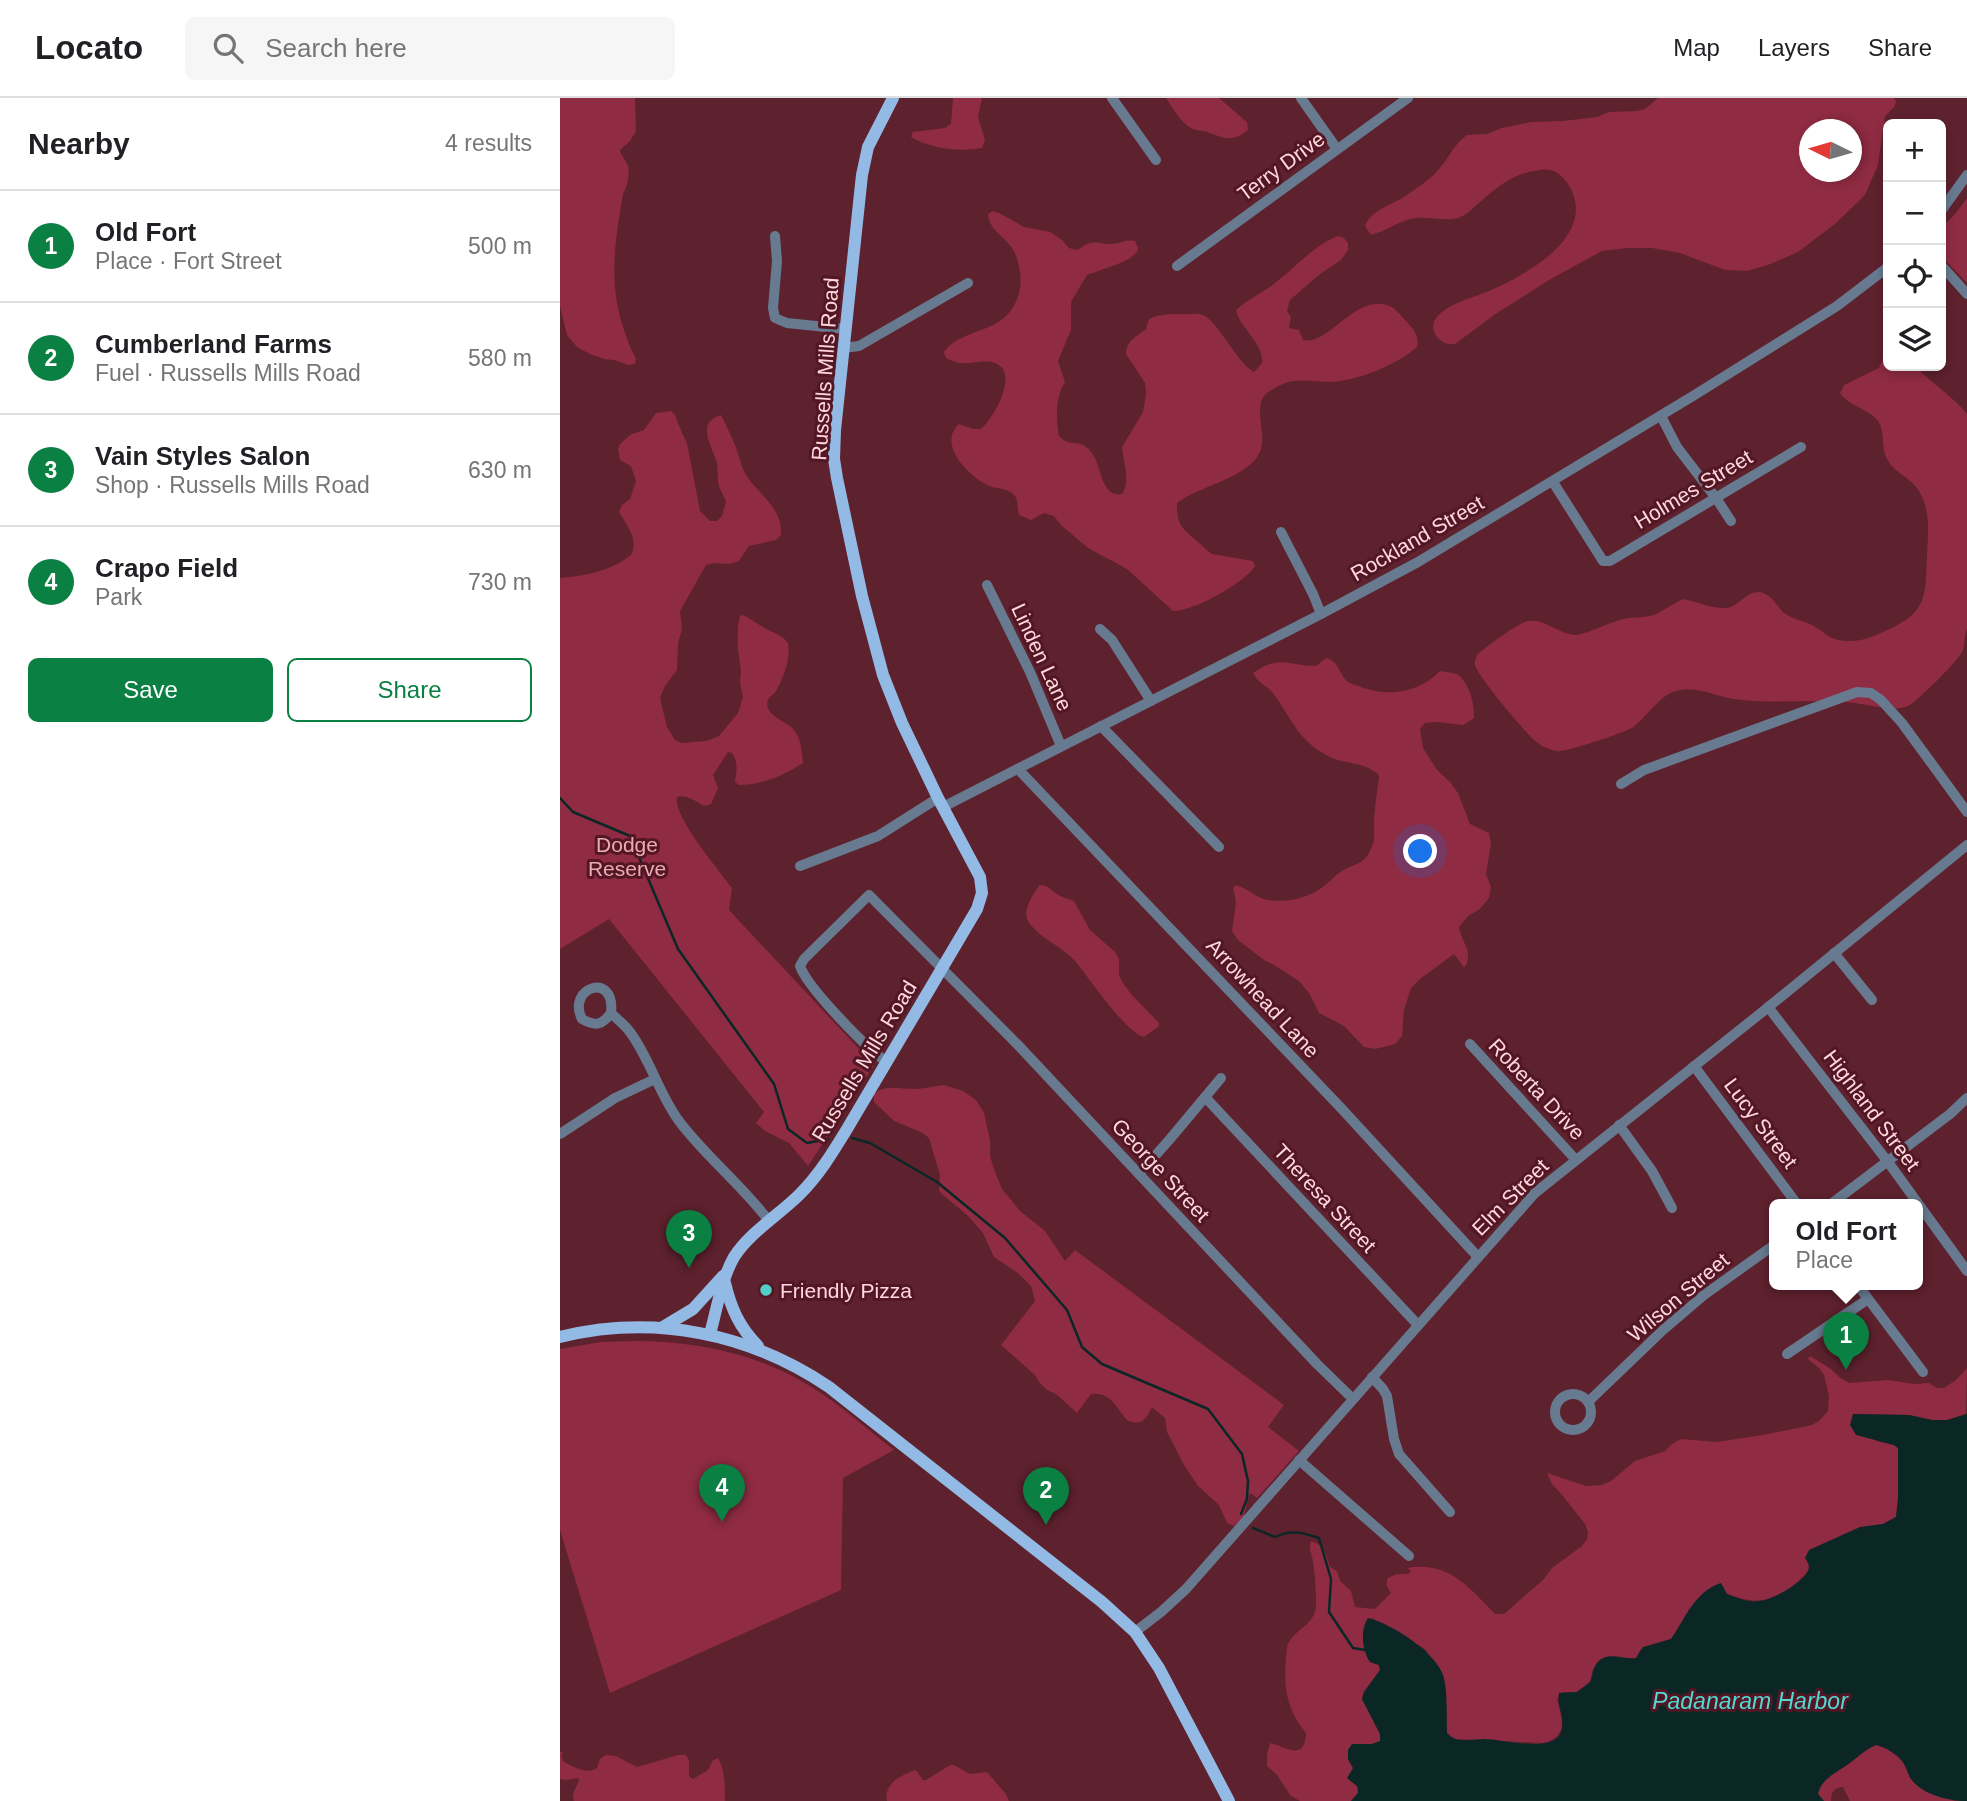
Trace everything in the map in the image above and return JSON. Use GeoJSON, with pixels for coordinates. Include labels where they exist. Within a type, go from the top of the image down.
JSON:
{"type":"FeatureCollection","features":[{"type":"Feature","properties":{"kind":"main road","name":"Russells Mills Road"},"geometry":{"type":"LineString","coordinates":[[710,1334],[726,1276],[738,1251],[800,1194],[820,1170],[847,1129],[979,904],[983,888],[980,877],[897,712],[883,675],[862,596],[834,459],[863,164],[868,147],[893,98]]}},
{"type":"Feature","properties":{"kind":"main road"},"geometry":{"type":"LineString","coordinates":[[663,1327],[699,1304],[726,1276]]}},
{"type":"Feature","properties":{"kind":"main road"},"geometry":{"type":"LineString","coordinates":[[726,1276],[733,1313],[760,1349]]}},
{"type":"Feature","properties":{"kind":"main road"},"geometry":{"type":"LineString","coordinates":[[560,1337],[607,1328],[663,1327],[710,1334],[760,1349],[801,1369],[841,1395],[1102,1602],[1135,1632],[1159,1668],[1229,1801]]}},
{"type":"Feature","properties":{"kind":"street"},"geometry":{"type":"LineString","coordinates":[[1112,98],[1156,160]]}},
{"type":"Feature","properties":{"kind":"street"},"geometry":{"type":"LineString","coordinates":[[1301,98],[1337,149]]}},
{"type":"Feature","properties":{"kind":"street","name":"Terry Drive"},"geometry":{"type":"LineString","coordinates":[[1177,265],[1408,98]]}},
{"type":"Feature","properties":{"kind":"street"},"geometry":{"type":"LineString","coordinates":[[1946,204],[1967,175]]}},
{"type":"Feature","properties":{"kind":"street"},"geometry":{"type":"LineString","coordinates":[[775,236],[775,318],[787,323],[845,329]]}},
{"type":"Feature","properties":{"kind":"street","name":"Rockland Street"},"geometry":{"type":"LineString","coordinates":[[800,866],[878,836],[941,802],[1018,769],[1418,562],[1553,482],[1837,306],[1883,271]]}},
{"type":"Feature","properties":{"kind":"street"},"geometry":{"type":"LineString","coordinates":[[1946,271],[1967,294]]}},
{"type":"Feature","properties":{"kind":"street"},"geometry":{"type":"LineString","coordinates":[[843,348],[859,346],[968,283]]}},
{"type":"Feature","properties":{"kind":"street"},"geometry":{"type":"LineString","coordinates":[[1661,416],[1676,447],[1731,521]]}},
{"type":"Feature","properties":{"kind":"street","name":"Holmes Street"},"geometry":{"type":"LineString","coordinates":[[1553,482],[1603,561],[1610,561],[1801,447]]}},
{"type":"Feature","properties":{"kind":"street"},"geometry":{"type":"LineString","coordinates":[[1282,532],[1321,614]]}},
{"type":"Feature","properties":{"kind":"street","name":"Linden Lane"},"geometry":{"type":"LineString","coordinates":[[987,585],[1030,672],[1061,746]]}},
{"type":"Feature","properties":{"kind":"street"},"geometry":{"type":"LineString","coordinates":[[1100,629],[1112,640],[1151,701]]}},
{"type":"Feature","properties":{"kind":"street"},"geometry":{"type":"LineString","coordinates":[[1621,784],[1644,770],[1857,692],[1871,693],[1902,723],[1967,812]]}},
{"type":"Feature","properties":{"kind":"street"},"geometry":{"type":"LineString","coordinates":[[1101,726],[1219,846]]}},
{"type":"Feature","properties":{"kind":"street","name":"Arrowhead Lane"},"geometry":{"type":"LineString","coordinates":[[1018,769],[1478,1257]]}},
{"type":"Feature","properties":{"kind":"street","name":"Elm Street"},"geometry":{"type":"LineString","coordinates":[[1135,1632],[1186,1589],[1535,1193],[1966,848]]}},
{"type":"Feature","properties":{"kind":"street","name":"George Street"},"geometry":{"type":"LineString","coordinates":[[887,1062],[876,1054],[813,988],[800,966],[869,895],[1018,1045],[1353,1399]]}},
{"type":"Feature","properties":{"kind":"street"},"geometry":{"type":"LineString","coordinates":[[1834,953],[1872,1000]]}},
{"type":"Feature","properties":{"kind":"street","name":"Highland Street"},"geometry":{"type":"LineString","coordinates":[[1768,1007],[1915,1199]]}},
{"type":"Feature","properties":{"kind":"street"},"geometry":{"type":"LineString","coordinates":[[611,1013],[628,1029],[639,1045],[677,1119],[703,1151],[752,1199],[769,1221]]}},
{"type":"Feature","properties":{"kind":"street","name":"Roberta Drive"},"geometry":{"type":"LineString","coordinates":[[1470,1044],[1576,1160]]}},
{"type":"Feature","properties":{"kind":"street","name":"Lucy Street"},"geometry":{"type":"LineString","coordinates":[[1695,1066],[1793,1199]]}},
{"type":"Feature","properties":{"kind":"street"},"geometry":{"type":"LineString","coordinates":[[1139,1174],[1221,1078]]}},
{"type":"Feature","properties":{"kind":"street"},"geometry":{"type":"LineString","coordinates":[[560,1134],[615,1098],[655,1079]]}},
{"type":"Feature","properties":{"kind":"street","name":"Theresa Street"},"geometry":{"type":"LineString","coordinates":[[1205,1097],[1418,1325]]}},
{"type":"Feature","properties":{"kind":"street"},"geometry":{"type":"LineString","coordinates":[[1838,1199],[1951,1114],[1967,1098]]}},
{"type":"Feature","properties":{"kind":"street"},"geometry":{"type":"LineString","coordinates":[[1619,1125],[1653,1171],[1672,1208]]}},
{"type":"Feature","properties":{"kind":"street","name":"Highland Street"},"geometry":{"type":"LineString","coordinates":[[1923,1210],[1967,1271]]}},
{"type":"Feature","properties":{"kind":"street","name":"Wilson Street"},"geometry":{"type":"LineString","coordinates":[[1588,1402],[1663,1330],[1769,1249]]}},
{"type":"Feature","properties":{"kind":"street"},"geometry":{"type":"LineString","coordinates":[[1861,1290],[1923,1372]]}},
{"type":"Feature","properties":{"kind":"street"},"geometry":{"type":"LineString","coordinates":[[1787,1354],[1868,1299]]}},
{"type":"Feature","properties":{"kind":"street"},"geometry":{"type":"LineString","coordinates":[[1371,1377],[1387,1396],[1399,1454],[1450,1511]]}},
{"type":"Feature","properties":{"kind":"street"},"geometry":{"type":"LineString","coordinates":[[1299,1460],[1409,1556]]}},
{"type":"Feature","properties":{"kind":"green space"},"geometry":{"type":"Polygon","coordinates":[[[560,98],[635,98],[636,131],[620,150],[629,173],[616,238],[615,278],[620,317],[636,359],[635,364],[628,365],[590,354],[577,347],[567,335],[560,306],[560,98]]]}},
{"type":"Feature","properties":{"kind":"green space"},"geometry":{"type":"Polygon","coordinates":[[[953,98],[982,98],[978,117],[985,140],[982,148],[945,148],[911,137],[913,132],[945,128],[951,124],[953,98]]]}},
{"type":"Feature","properties":{"kind":"green space"},"geometry":{"type":"Polygon","coordinates":[[[1166,98],[1219,98],[1247,122],[1248,130],[1238,137],[1228,138],[1193,129],[1180,119],[1166,98]]]}},
{"type":"Feature","properties":{"kind":"green space"},"geometry":{"type":"Polygon","coordinates":[[[1658,98],[1894,98],[1896,101],[1895,106],[1883,119],[1878,165],[1865,195],[1835,224],[1798,252],[1747,271],[1725,270],[1680,253],[1652,248],[1602,251],[1549,280],[1455,344],[1440,340],[1433,327],[1442,312],[1514,279],[1559,246],[1575,217],[1575,201],[1571,189],[1556,172],[1541,170],[1512,179],[1458,218],[1410,219],[1371,235],[1365,226],[1368,220],[1431,177],[1467,135],[1487,134],[1531,122],[1563,121],[1597,117],[1609,112],[1645,109],[1658,98]]]}},
{"type":"Feature","properties":{"kind":"green space"},"geometry":{"type":"Polygon","coordinates":[[[1967,198],[1967,283],[1946,261],[1946,223],[1967,198]]]}},
{"type":"Feature","properties":{"kind":"green space"},"geometry":{"type":"Polygon","coordinates":[[[993,211],[1024,227],[1050,232],[1069,248],[1078,250],[1091,243],[1135,241],[1137,252],[1129,259],[1087,275],[1071,302],[1071,330],[1058,361],[1065,382],[1057,408],[1059,436],[1068,442],[1086,446],[1095,458],[1107,488],[1116,494],[1122,494],[1126,483],[1122,447],[1143,412],[1146,394],[1145,383],[1126,354],[1128,345],[1146,329],[1149,319],[1169,314],[1203,315],[1215,325],[1241,360],[1254,372],[1262,363],[1262,356],[1236,310],[1271,286],[1313,251],[1338,236],[1348,243],[1348,250],[1341,260],[1290,300],[1287,311],[1291,317],[1289,328],[1299,330],[1303,340],[1312,340],[1363,307],[1387,305],[1396,310],[1413,329],[1417,337],[1417,347],[1387,366],[1363,376],[1328,382],[1290,382],[1275,388],[1262,398],[1262,447],[1252,463],[1233,476],[1177,503],[1182,526],[1208,551],[1253,561],[1255,566],[1241,580],[1217,595],[1192,607],[1173,611],[1127,569],[1088,548],[1054,516],[1044,513],[1031,520],[1019,515],[1013,494],[979,480],[964,467],[953,449],[953,432],[959,424],[981,429],[998,406],[1005,385],[1002,368],[995,363],[958,362],[946,358],[944,352],[962,338],[997,323],[1015,304],[1020,289],[1020,273],[1012,248],[989,220],[988,214],[993,211]]]}},
{"type":"Feature","properties":{"kind":"green space"},"geometry":{"type":"Polygon","coordinates":[[[1883,359],[1883,371],[1921,371],[1967,414],[1967,629],[1963,650],[1947,670],[1920,697],[1903,708],[1840,702],[1749,701],[1683,689],[1664,697],[1632,728],[1594,742],[1557,751],[1544,747],[1533,739],[1491,690],[1475,664],[1480,652],[1525,622],[1538,621],[1575,635],[1624,619],[1652,616],[1684,599],[1726,608],[1755,592],[1770,597],[1790,616],[1843,641],[1864,639],[1910,617],[1922,601],[1926,581],[1928,522],[1923,499],[1916,486],[1889,462],[1878,421],[1840,393],[1844,385],[1879,368],[1883,359]]]}},
{"type":"Feature","properties":{"kind":"green space","name":"Dodge Reserve"},"geometry":{"type":"Polygon","coordinates":[[[671,411],[687,443],[700,511],[710,521],[717,521],[722,516],[726,502],[719,486],[717,463],[707,436],[709,423],[721,415],[746,475],[774,509],[781,525],[781,535],[776,540],[749,546],[739,561],[706,565],[680,611],[682,630],[678,643],[677,670],[660,698],[667,727],[675,740],[681,743],[706,741],[719,736],[738,713],[743,697],[738,649],[740,616],[743,615],[788,643],[789,655],[784,674],[767,704],[774,716],[795,731],[800,742],[803,763],[772,779],[738,785],[735,781],[735,760],[732,753],[728,752],[713,775],[718,788],[711,804],[704,806],[688,797],[677,797],[682,817],[689,830],[732,888],[729,910],[874,1065],[808,1166],[789,1143],[765,1131],[756,1123],[764,1112],[609,919],[560,949],[560,578],[597,572],[631,555],[633,538],[619,512],[622,505],[630,499],[636,481],[631,466],[620,460],[618,449],[630,435],[644,430],[656,413],[671,411]]]}},
{"type":"Feature","properties":{"kind":"green space"},"geometry":{"type":"Polygon","coordinates":[[[1326,658],[1334,662],[1348,682],[1374,691],[1394,692],[1414,688],[1440,671],[1454,673],[1462,678],[1471,694],[1474,718],[1463,725],[1425,723],[1420,729],[1423,748],[1437,770],[1458,793],[1470,824],[1489,833],[1491,843],[1486,874],[1491,887],[1489,898],[1459,927],[1468,951],[1465,967],[1454,954],[1420,979],[1411,988],[1404,1010],[1402,1036],[1395,1044],[1375,1049],[1364,1047],[1344,1026],[1319,1013],[1309,993],[1299,981],[1264,960],[1238,940],[1232,931],[1236,902],[1233,888],[1235,885],[1268,900],[1297,899],[1318,890],[1342,871],[1361,862],[1373,843],[1378,774],[1318,750],[1297,729],[1272,693],[1253,673],[1277,662],[1316,666],[1326,658]]]}},
{"type":"Feature","properties":{"kind":"green space"},"geometry":{"type":"Polygon","coordinates":[[[1040,885],[1074,901],[1090,930],[1115,952],[1119,959],[1119,975],[1123,983],[1159,1026],[1144,1037],[1136,1033],[1118,1016],[1076,962],[1031,925],[1026,911],[1040,885]]]}},
{"type":"Feature","properties":{"kind":"green space"},"geometry":{"type":"Polygon","coordinates":[[[944,1085],[963,1091],[976,1100],[984,1113],[990,1140],[990,1156],[1002,1189],[1020,1211],[1045,1231],[1065,1261],[1075,1250],[1284,1405],[1268,1427],[1299,1451],[1257,1498],[1250,1493],[1243,1520],[1233,1526],[1227,1523],[1219,1505],[1198,1486],[1184,1465],[1167,1432],[1165,1418],[1152,1407],[1142,1421],[1136,1423],[1127,1420],[1108,1397],[1091,1394],[1077,1413],[1056,1394],[1047,1390],[1035,1375],[1001,1345],[1035,1301],[1031,1286],[994,1257],[983,1233],[939,1191],[940,1175],[929,1138],[894,1121],[874,1102],[874,1094],[883,1089],[918,1089],[944,1085]]]}},
{"type":"Feature","properties":{"kind":"green space"},"geometry":{"type":"Polygon","coordinates":[[[634,1341],[705,1347],[771,1366],[824,1395],[894,1450],[843,1478],[841,1590],[610,1693],[560,1530],[560,1349],[601,1342],[634,1341]]]}},
{"type":"Feature","properties":{"kind":"green space"},"geometry":{"type":"Polygon","coordinates":[[[1810,1356],[1849,1383],[1888,1380],[1929,1383],[1937,1388],[1944,1388],[1967,1368],[1966,1414],[1947,1420],[1932,1420],[1909,1415],[1853,1414],[1876,1441],[1898,1448],[1896,1517],[1872,1526],[1809,1566],[1796,1583],[1779,1595],[1763,1600],[1746,1599],[1727,1594],[1721,1584],[1689,1609],[1671,1639],[1641,1649],[1636,1658],[1593,1669],[1590,1682],[1577,1692],[1562,1692],[1557,1700],[1562,1726],[1557,1736],[1544,1743],[1454,1739],[1447,1733],[1443,1675],[1425,1649],[1372,1618],[1364,1634],[1364,1645],[1370,1662],[1379,1665],[1380,1670],[1362,1699],[1380,1734],[1380,1741],[1372,1744],[1352,1744],[1348,1759],[1353,1768],[1358,1793],[1351,1801],[1300,1801],[1291,1796],[1277,1775],[1267,1766],[1267,1754],[1270,1743],[1298,1750],[1305,1742],[1306,1733],[1294,1716],[1288,1698],[1285,1669],[1288,1644],[1310,1621],[1315,1611],[1311,1541],[1322,1548],[1330,1567],[1337,1571],[1340,1581],[1351,1591],[1355,1607],[1375,1609],[1391,1593],[1387,1585],[1388,1578],[1397,1574],[1408,1574],[1411,1571],[1407,1568],[1421,1567],[1434,1568],[1457,1578],[1495,1614],[1504,1614],[1587,1539],[1585,1524],[1552,1484],[1547,1473],[1586,1486],[1602,1485],[1635,1461],[1665,1451],[1681,1439],[1717,1442],[1812,1425],[1828,1411],[1829,1396],[1824,1375],[1808,1359],[1810,1356]]]}},
{"type":"Feature","properties":{"kind":"green space"},"geometry":{"type":"Polygon","coordinates":[[[1876,1745],[1902,1760],[1911,1779],[1954,1801],[1850,1801],[1843,1787],[1834,1791],[1831,1801],[1824,1801],[1818,1794],[1825,1780],[1876,1745]]]}},
{"type":"Feature","properties":{"kind":"green space"},"geometry":{"type":"Polygon","coordinates":[[[560,1751],[563,1753],[561,1756],[564,1762],[580,1770],[589,1771],[597,1768],[600,1759],[606,1755],[616,1756],[637,1767],[686,1755],[689,1760],[689,1776],[693,1779],[708,1770],[713,1760],[718,1758],[725,1785],[725,1801],[574,1801],[579,1779],[560,1779],[560,1751]]]}},
{"type":"Feature","properties":{"kind":"green space"},"geometry":{"type":"Polygon","coordinates":[[[950,1765],[970,1774],[987,1772],[1009,1801],[887,1801],[891,1785],[905,1774],[916,1770],[923,1780],[926,1780],[950,1765]]]}},
{"type":"Feature","properties":{"kind":"water","name":"Padanaram Harbor"},"geometry":{"type":"Polygon","coordinates":[[[1853,1414],[1909,1415],[1947,1420],[1967,1414],[1967,1801],[1944,1798],[1922,1789],[1911,1779],[1899,1758],[1876,1745],[1826,1780],[1818,1794],[1824,1801],[1351,1801],[1358,1793],[1358,1787],[1347,1778],[1353,1768],[1348,1759],[1348,1750],[1352,1744],[1372,1744],[1380,1741],[1380,1734],[1362,1699],[1380,1670],[1379,1665],[1370,1662],[1364,1646],[1363,1634],[1368,1618],[1389,1626],[1413,1641],[1440,1668],[1446,1692],[1447,1733],[1451,1737],[1523,1744],[1553,1741],[1559,1736],[1562,1725],[1559,1693],[1577,1692],[1590,1682],[1595,1666],[1604,1658],[1636,1658],[1643,1647],[1671,1639],[1704,1592],[1721,1583],[1727,1594],[1747,1601],[1772,1597],[1796,1584],[1807,1573],[1809,1567],[1805,1558],[1809,1550],[1860,1527],[1883,1524],[1896,1517],[1898,1448],[1856,1435],[1850,1425],[1853,1414]]]}},
{"type":"Feature","properties":{"kind":"waterway"},"geometry":{"type":"LineString","coordinates":[[560,798],[573,812],[630,836],[678,949],[774,1084],[788,1129],[807,1143],[828,1139]]}},
{"type":"Feature","properties":{"kind":"waterway"},"geometry":{"type":"LineString","coordinates":[[852,1138],[870,1143],[937,1182],[1005,1238],[1067,1310],[1082,1347],[1102,1364],[1208,1409],[1242,1454],[1248,1481],[1247,1499],[1241,1514]]}},
{"type":"Feature","properties":{"kind":"waterway"},"geometry":{"type":"LineString","coordinates":[[1253,1528],[1275,1537],[1292,1532],[1319,1538],[1331,1579],[1329,1612],[1353,1648],[1365,1650]]}},
{"type":"Feature","properties":{"kind":"place","name":"Vain Styles Salon"},"geometry":{"type":"Point","coordinates":[689,1268]}},
{"type":"Feature","properties":{"kind":"place","name":"Friendly Pizza"},"geometry":{"type":"Point","coordinates":[766,1290]}},
{"type":"Feature","properties":{"kind":"place","name":"Old Fort"},"geometry":{"type":"Point","coordinates":[1846,1370]}},
{"type":"Feature","properties":{"kind":"place","name":"Crapo Field"},"geometry":{"type":"Point","coordinates":[722,1522]}},
{"type":"Feature","properties":{"kind":"place","name":"Cumberland Farms"},"geometry":{"type":"Point","coordinates":[1046,1525]}}]}
